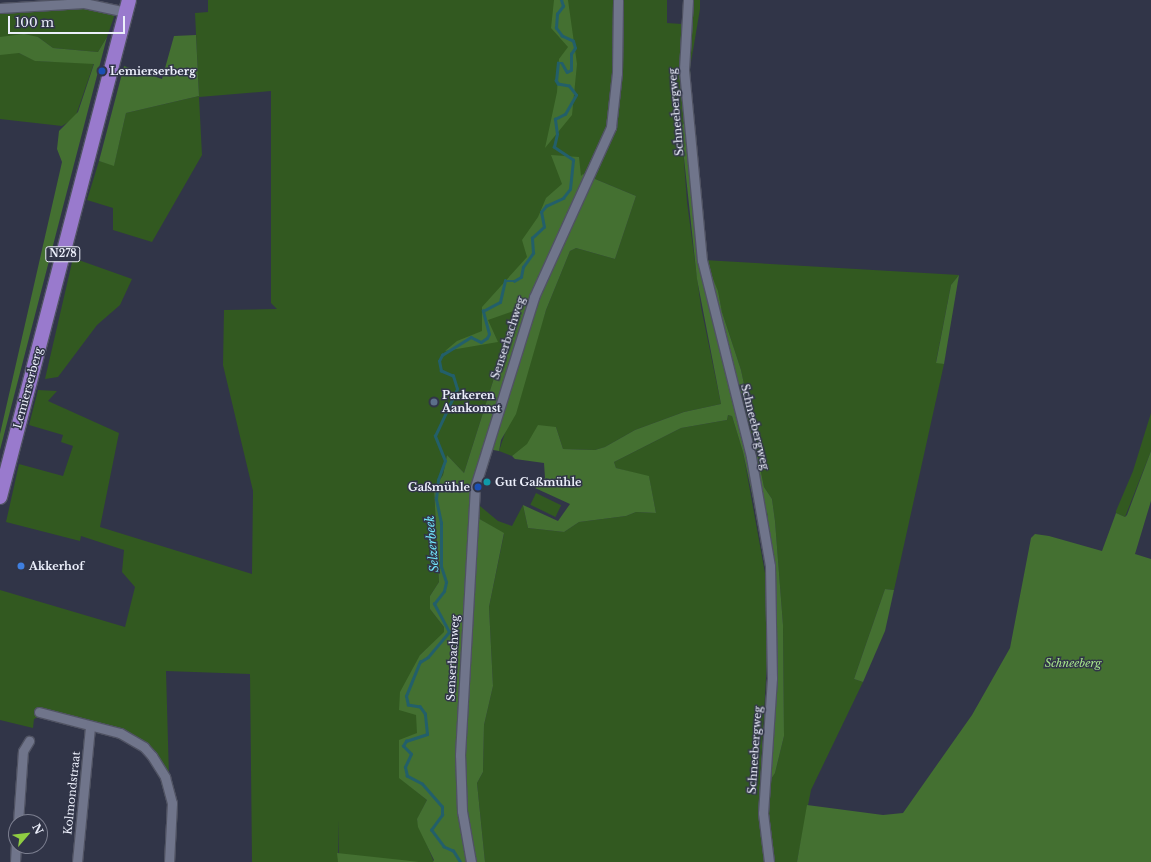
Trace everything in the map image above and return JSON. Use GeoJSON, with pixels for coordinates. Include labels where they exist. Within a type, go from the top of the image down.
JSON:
{"type":"FeatureCollection","features":[{"type":"Feature","properties":{"kind":"main road","name":"Lemierserberg"},"geometry":{"type":"LineString","coordinates":[[0,497],[127,6]]}},
{"type":"Feature","properties":{"kind":"street","name":"Senserbachweg"},"geometry":{"type":"LineString","coordinates":[[471,862],[462,811],[460,755],[475,487],[534,296],[611,127],[617,73],[618,0]]}},
{"type":"Feature","properties":{"kind":"street","name":"Schneebergweg"},"geometry":{"type":"LineString","coordinates":[[688,0],[684,70],[702,260],[751,457],[770,566],[772,678],[763,813],[769,862]]}},
{"type":"Feature","properties":{"kind":"street"},"geometry":{"type":"LineString","coordinates":[[0,8],[84,3],[127,6]]}},
{"type":"Feature","properties":{"kind":"street"},"geometry":{"type":"LineString","coordinates":[[39,712],[120,733],[144,747],[159,765],[169,790],[172,803],[169,862]]}},
{"type":"Feature","properties":{"kind":"street","name":"Kolmondstraat"},"geometry":{"type":"LineString","coordinates":[[77,862],[90,726]]}},
{"type":"Feature","properties":{"kind":"street"},"geometry":{"type":"LineString","coordinates":[[19,814],[23,751],[29,740]]}},
{"type":"Feature","properties":{"kind":"green space"},"geometry":{"type":"Polygon","coordinates":[[[208,0],[667,0],[667,23],[682,24],[680,79],[685,121],[682,126],[687,202],[701,307],[721,404],[684,412],[635,430],[605,447],[595,450],[563,449],[556,427],[512,456],[499,451],[546,310],[570,251],[576,248],[615,259],[636,196],[583,174],[506,340],[464,473],[447,455],[443,475],[434,489],[439,582],[430,596],[430,609],[444,627],[444,633],[420,655],[417,733],[400,778],[427,800],[417,820],[434,862],[339,862],[339,820],[338,862],[252,862],[250,674],[166,671],[169,777],[141,742],[48,712],[34,719],[33,728],[0,720],[0,590],[125,627],[135,587],[122,572],[124,550],[81,536],[80,541],[6,522],[19,464],[63,476],[73,446],[61,442],[63,435],[29,425],[38,390],[57,391],[48,401],[119,433],[100,527],[252,574],[253,491],[223,365],[224,310],[277,309],[271,303],[271,91],[199,97],[202,155],[152,242],[113,230],[113,208],[87,200],[99,161],[114,165],[126,113],[199,96],[195,13],[208,12],[208,0]]]}},
{"type":"Feature","properties":{"kind":"green space"},"geometry":{"type":"Polygon","coordinates":[[[554,0],[568,0],[577,64],[572,115],[545,148],[557,92],[559,59],[568,47],[551,28],[554,0]]]}},
{"type":"Feature","properties":{"kind":"green space"},"geometry":{"type":"Polygon","coordinates":[[[690,0],[700,0],[700,9],[690,68],[692,111],[686,72],[690,0]]]}},
{"type":"Feature","properties":{"kind":"green space"},"geometry":{"type":"Polygon","coordinates":[[[82,6],[115,14],[107,37],[98,52],[53,48],[38,37],[0,37],[0,9],[82,6]]]}},
{"type":"Feature","properties":{"kind":"green space"},"geometry":{"type":"Polygon","coordinates":[[[24,34],[38,37],[53,48],[98,52],[107,37],[0,450],[0,434],[62,162],[57,149],[59,131],[78,112],[94,64],[35,61],[19,53],[0,55],[0,37],[24,34]]]}},
{"type":"Feature","properties":{"kind":"green space"},"geometry":{"type":"Polygon","coordinates":[[[196,35],[199,96],[126,113],[114,166],[99,161],[124,66],[162,79],[174,36],[196,35]]]}},
{"type":"Feature","properties":{"kind":"green space"},"geometry":{"type":"Polygon","coordinates":[[[3,53],[19,53],[36,61],[94,63],[75,118],[62,126],[0,119],[0,55],[3,53]]]}},
{"type":"Feature","properties":{"kind":"green space"},"geometry":{"type":"Polygon","coordinates":[[[685,121],[707,264],[718,291],[722,312],[741,370],[748,403],[748,427],[757,452],[764,487],[772,499],[775,521],[783,625],[784,736],[775,773],[766,787],[775,677],[776,590],[767,512],[756,513],[743,452],[732,416],[728,415],[727,420],[681,428],[614,462],[616,468],[649,476],[656,513],[636,512],[626,516],[579,522],[564,532],[528,528],[523,505],[558,521],[570,504],[535,488],[545,478],[544,463],[515,459],[512,456],[527,444],[538,425],[556,427],[563,449],[595,450],[605,447],[635,430],[684,412],[721,404],[697,279],[683,149],[682,126],[685,121]]]}},
{"type":"Feature","properties":{"kind":"green space"},"geometry":{"type":"Polygon","coordinates":[[[551,155],[579,157],[581,176],[583,174],[636,196],[615,259],[576,248],[570,251],[546,310],[516,414],[501,440],[499,451],[482,448],[478,464],[476,517],[504,533],[489,607],[493,686],[484,725],[483,772],[477,783],[485,862],[433,862],[434,860],[418,827],[417,819],[427,800],[399,778],[399,740],[417,733],[416,715],[399,710],[400,692],[420,655],[444,632],[444,627],[430,609],[430,596],[439,582],[434,489],[443,475],[447,455],[464,473],[506,340],[519,309],[488,320],[498,342],[445,351],[457,341],[482,331],[482,307],[527,257],[522,240],[538,217],[546,198],[562,184],[551,155]]]}},
{"type":"Feature","properties":{"kind":"green space"},"geometry":{"type":"Polygon","coordinates":[[[73,258],[132,279],[120,305],[97,325],[58,377],[45,379],[73,258]]]}},
{"type":"Feature","properties":{"kind":"green space"},"geometry":{"type":"Polygon","coordinates":[[[704,260],[959,275],[951,285],[936,362],[944,364],[894,590],[885,589],[854,679],[863,682],[811,790],[797,862],[770,862],[765,815],[766,787],[775,773],[784,736],[783,625],[772,499],[764,487],[757,452],[748,427],[748,403],[741,370],[722,312],[718,291],[704,260]]]}},
{"type":"Feature","properties":{"kind":"green space"},"geometry":{"type":"Polygon","coordinates":[[[959,275],[944,364],[936,363],[951,285],[959,275]]]}},
{"type":"Feature","properties":{"kind":"green space"},"geometry":{"type":"Polygon","coordinates":[[[1151,413],[1151,451],[1125,517],[1116,513],[1116,511],[1133,471],[1151,413]]]}},
{"type":"Feature","properties":{"kind":"green space"},"geometry":{"type":"Polygon","coordinates":[[[728,415],[732,416],[743,452],[765,573],[768,644],[759,800],[765,862],[485,862],[477,783],[483,772],[484,725],[493,686],[489,607],[504,534],[476,517],[476,511],[480,506],[498,521],[512,526],[523,505],[528,528],[564,532],[579,522],[626,516],[636,512],[656,513],[649,477],[616,468],[614,462],[681,428],[727,420],[728,415]]]}},
{"type":"Feature","properties":{"kind":"green space","name":"Schneeberg"},"geometry":{"type":"Polygon","coordinates":[[[1151,451],[1151,501],[1135,554],[1151,559],[1151,862],[797,862],[807,805],[883,815],[903,813],[972,715],[1010,648],[1031,538],[1035,534],[1049,536],[1102,551],[1116,513],[1125,517],[1127,515],[1151,451]]]}},
{"type":"Feature","properties":{"kind":"green space"},"geometry":{"type":"Polygon","coordinates":[[[536,493],[561,505],[555,517],[530,505],[536,493]]]}},
{"type":"Feature","properties":{"kind":"green space"},"geometry":{"type":"Polygon","coordinates":[[[885,589],[894,590],[885,631],[863,682],[854,679],[885,589]]]}},
{"type":"Feature","properties":{"kind":"green space"},"geometry":{"type":"Polygon","coordinates":[[[337,853],[402,860],[419,862],[338,862],[337,853]]]}},
{"type":"Feature","properties":{"kind":"waterway","name":"Selzerbeek"},"geometry":{"type":"LineString","coordinates":[[460,862],[453,851],[444,847],[431,830],[442,815],[442,807],[422,784],[407,776],[405,767],[411,754],[403,746],[406,741],[427,734],[425,714],[420,707],[408,705],[406,696],[420,662],[428,657],[449,632],[434,604],[444,591],[446,582],[441,567],[441,523],[436,499],[438,480],[445,461],[435,436],[457,389],[453,376],[441,371],[439,361],[442,355],[471,337],[481,342],[487,338],[489,334],[483,311],[500,302],[505,281],[514,281],[521,277],[523,267],[533,253],[532,238],[544,227],[541,212],[546,206],[563,198],[570,189],[573,160],[554,147],[557,134],[555,119],[565,114],[576,95],[569,86],[558,84],[556,81],[558,63],[562,63],[567,72],[571,70],[571,54],[575,48],[573,41],[562,36],[556,28],[557,14],[563,6],[561,0]]}},
{"type":"Feature","properties":{"kind":"place","name":"Lemierserberg"},"geometry":{"type":"Point","coordinates":[102,71]}},
{"type":"Feature","properties":{"kind":"place","name":"Parkeren Aankomst"},"geometry":{"type":"Point","coordinates":[434,402]}},
{"type":"Feature","properties":{"kind":"place","name":"Gut Gaßmühle"},"geometry":{"type":"Point","coordinates":[487,482]}},
{"type":"Feature","properties":{"kind":"place","name":"Gaßmühle"},"geometry":{"type":"Point","coordinates":[478,487]}},
{"type":"Feature","properties":{"kind":"place","name":"Akkerhof"},"geometry":{"type":"Point","coordinates":[21,566]}}]}
